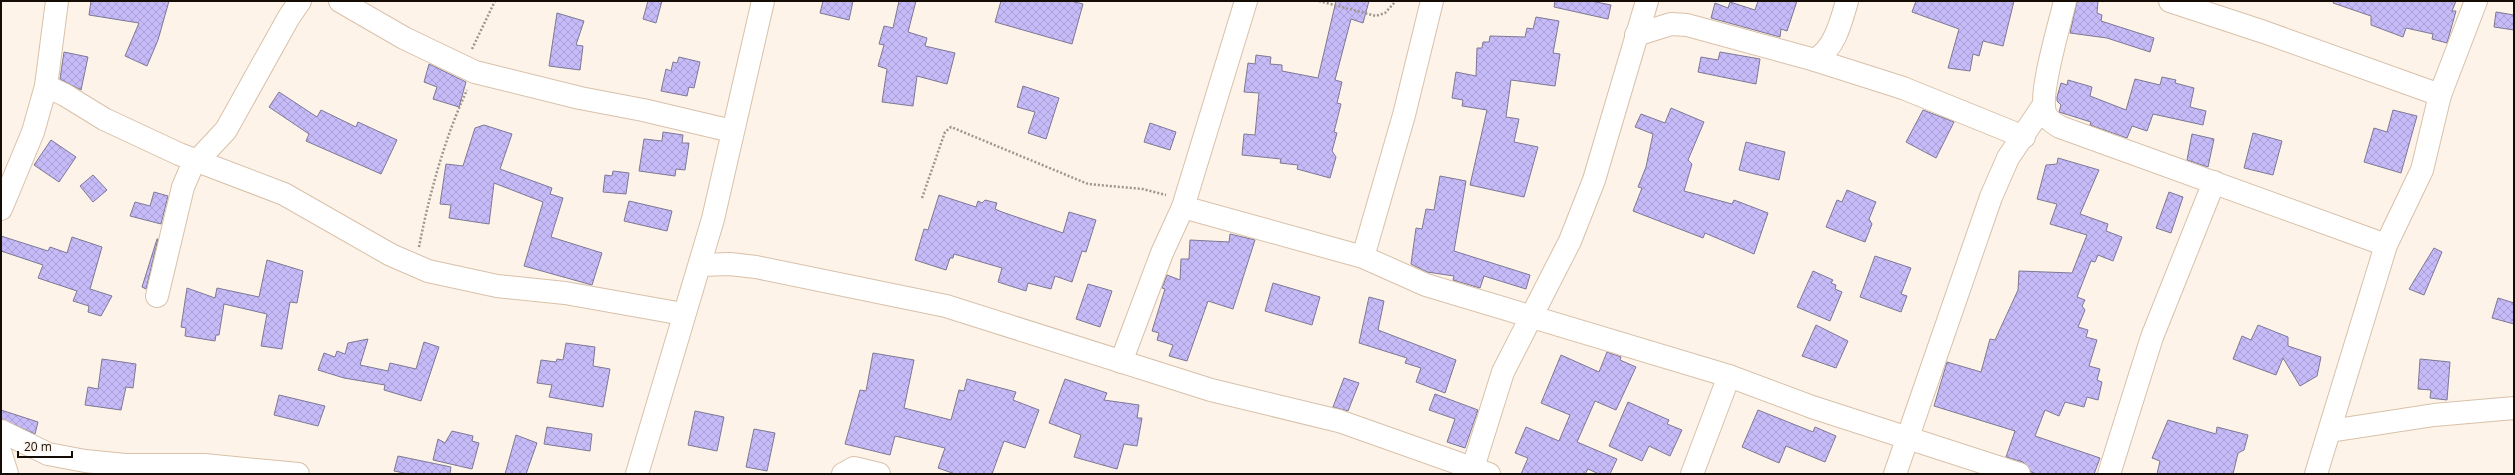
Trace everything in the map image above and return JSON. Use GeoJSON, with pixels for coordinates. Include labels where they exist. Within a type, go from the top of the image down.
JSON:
{"type":"FeatureCollection","features":[{"type":"Feature","properties":{"kind":"street"},"geometry":{"type":"LineString","coordinates":[[3,197],[33,132],[46,86],[58,1]]}},
{"type":"Feature","properties":{"kind":"street"},"geometry":{"type":"LineString","coordinates":[[157,296],[183,187],[196,159],[226,130],[288,17],[300,1]]}},
{"type":"Feature","properties":{"kind":"street"},"geometry":{"type":"LineString","coordinates":[[340,1],[404,38],[469,69],[580,98],[643,110],[732,131]]}},
{"type":"Feature","properties":{"kind":"street"},"geometry":{"type":"LineString","coordinates":[[637,474],[713,219],[763,1]]}},
{"type":"Feature","properties":{"kind":"street"},"geometry":{"type":"LineString","coordinates":[[1121,362],[1162,252],[1184,204],[1246,1]]}},
{"type":"Feature","properties":{"kind":"street"},"geometry":{"type":"LineString","coordinates":[[1363,257],[1400,130],[1432,1]]}},
{"type":"Feature","properties":{"kind":"street"},"geometry":{"type":"LineString","coordinates":[[700,265],[730,264],[756,267],[946,306],[1211,390],[1339,421],[1418,447],[1478,472],[1498,386],[1570,241],[1594,180],[1647,1]]}},
{"type":"Feature","properties":{"kind":"street"},"geometry":{"type":"LineString","coordinates":[[1815,60],[1829,49],[1838,30],[1847,1]]}},
{"type":"Feature","properties":{"kind":"street"},"geometry":{"type":"LineString","coordinates":[[2065,1],[2042,98],[2043,106],[2051,121],[2060,127],[2386,245]]}},
{"type":"Feature","properties":{"kind":"street"},"geometry":{"type":"LineString","coordinates":[[2170,1],[2264,32],[2440,95]]}},
{"type":"Feature","properties":{"kind":"street"},"geometry":{"type":"LineString","coordinates":[[2316,474],[2386,245],[2422,170],[2440,95],[2476,1]]}},
{"type":"Feature","properties":{"kind":"street"},"geometry":{"type":"LineString","coordinates":[[1636,35],[1671,24],[1687,26],[1815,60],[1903,88],[2024,137]]}},
{"type":"Feature","properties":{"kind":"street"},"geometry":{"type":"LineString","coordinates":[[46,86],[65,95],[104,119],[196,159],[284,194],[391,254],[428,271],[497,286],[564,293],[684,314]]}},
{"type":"Feature","properties":{"kind":"street"},"geometry":{"type":"LineString","coordinates":[[1896,474],[1991,197],[2008,158],[2024,137],[2043,106]]}},
{"type":"Feature","properties":{"kind":"street"},"geometry":{"type":"LineString","coordinates":[[2110,474],[2152,337],[2214,182]]}},
{"type":"Feature","properties":{"kind":"street"},"geometry":{"type":"LineString","coordinates":[[1184,204],[1363,257],[1426,286],[1729,376],[1812,407],[2019,474]]}},
{"type":"Feature","properties":{"kind":"street"},"geometry":{"type":"LineString","coordinates":[[1692,474],[1729,376]]}},
{"type":"Feature","properties":{"kind":"street"},"geometry":{"type":"LineString","coordinates":[[2330,431],[2434,415],[2514,408]]}},
{"type":"Feature","properties":{"kind":"street"},"geometry":{"type":"LineString","coordinates":[[1,431],[80,468],[125,465],[204,466],[298,474]]}},
{"type":"Feature","properties":{"kind":"street"},"geometry":{"type":"LineString","coordinates":[[1,454],[7,474]]}},
{"type":"Feature","properties":{"kind":"street"},"geometry":{"type":"LineString","coordinates":[[843,474],[854,468],[879,474]]}},
{"type":"Feature","properties":{"kind":"path"},"geometry":{"type":"LineString","coordinates":[[415,265],[426,207],[459,107],[469,69],[495,1]]}},
{"type":"Feature","properties":{"kind":"path"},"geometry":{"type":"LineString","coordinates":[[1319,1],[1376,16],[1385,13],[1396,1]]}},
{"type":"Feature","properties":{"kind":"path"},"geometry":{"type":"LineString","coordinates":[[922,198],[945,132],[951,127],[1010,153],[1088,184],[1143,189],[1184,204]]}},
{"type":"Feature","properties":{"kind":"building"},"geometry":{"type":"Polygon","coordinates":[[[91,1],[169,1],[158,40],[147,66],[125,56],[139,23],[89,15],[91,1]]]}},
{"type":"Feature","properties":{"kind":"building"},"geometry":{"type":"Polygon","coordinates":[[[648,1],[662,1],[656,23],[643,19],[648,1]]]}},
{"type":"Feature","properties":{"kind":"building"},"geometry":{"type":"Polygon","coordinates":[[[823,1],[853,1],[849,20],[820,13],[823,1]]]}},
{"type":"Feature","properties":{"kind":"building"},"geometry":{"type":"Polygon","coordinates":[[[899,1],[916,1],[908,32],[927,38],[925,46],[955,53],[947,84],[917,76],[913,106],[882,102],[887,69],[878,66],[884,45],[879,44],[884,26],[893,28],[899,1]]]}},
{"type":"Feature","properties":{"kind":"building"},"geometry":{"type":"Polygon","coordinates":[[[1001,1],[1071,1],[1083,4],[1072,44],[995,22],[1001,1]]]}},
{"type":"Feature","properties":{"kind":"building"},"geometry":{"type":"Polygon","coordinates":[[[1336,1],[1369,1],[1363,23],[1351,19],[1335,80],[1342,82],[1337,103],[1341,104],[1334,132],[1337,133],[1332,151],[1336,157],[1330,178],[1297,169],[1298,165],[1280,163],[1281,159],[1242,155],[1244,134],[1255,135],[1259,93],[1244,92],[1248,63],[1255,64],[1256,55],[1271,57],[1270,64],[1282,65],[1282,71],[1318,78],[1336,1]]]}},
{"type":"Feature","properties":{"kind":"building"},"geometry":{"type":"Polygon","coordinates":[[[1555,1],[1591,1],[1611,5],[1608,19],[1554,7],[1555,1]]]}},
{"type":"Feature","properties":{"kind":"building"},"geometry":{"type":"Polygon","coordinates":[[[1758,1],[1797,1],[1787,31],[1781,29],[1780,37],[1711,18],[1715,3],[1728,8],[1730,2],[1755,10],[1758,1]]]}},
{"type":"Feature","properties":{"kind":"building"},"geometry":{"type":"Polygon","coordinates":[[[1916,1],[2014,1],[2003,46],[1983,41],[1979,56],[1973,54],[1970,71],[1948,68],[1959,29],[1912,12],[1916,1]]]}},
{"type":"Feature","properties":{"kind":"building"},"geometry":{"type":"Polygon","coordinates":[[[2077,1],[2098,1],[2097,13],[2102,15],[2101,21],[2154,38],[2150,52],[2107,38],[2070,33],[2077,1]]]}},
{"type":"Feature","properties":{"kind":"building"},"geometry":{"type":"Polygon","coordinates":[[[2334,1],[2456,1],[2452,11],[2456,11],[2447,43],[2432,39],[2433,34],[2406,28],[2403,37],[2371,25],[2371,16],[2333,3],[2334,1]]]}},
{"type":"Feature","properties":{"kind":"building"},"geometry":{"type":"Polygon","coordinates":[[[2496,12],[2514,15],[2514,30],[2494,27],[2496,12]]]}},
{"type":"Feature","properties":{"kind":"building"},"geometry":{"type":"Polygon","coordinates":[[[557,13],[584,21],[576,45],[583,46],[580,70],[549,66],[557,13]]]}},
{"type":"Feature","properties":{"kind":"building"},"geometry":{"type":"Polygon","coordinates":[[[1536,17],[1559,21],[1553,53],[1560,54],[1555,86],[1511,80],[1506,117],[1519,119],[1514,142],[1538,147],[1524,197],[1470,185],[1487,110],[1462,106],[1463,100],[1452,98],[1456,72],[1476,76],[1477,48],[1482,48],[1483,42],[1489,42],[1490,36],[1525,37],[1527,28],[1533,29],[1536,17]]]}},
{"type":"Feature","properties":{"kind":"building"},"geometry":{"type":"Polygon","coordinates":[[[64,52],[88,57],[81,90],[60,79],[64,52]]]}},
{"type":"Feature","properties":{"kind":"building"},"geometry":{"type":"Polygon","coordinates":[[[1720,52],[1760,59],[1756,84],[1698,72],[1701,57],[1718,60],[1720,52]]]}},
{"type":"Feature","properties":{"kind":"building"},"geometry":{"type":"Polygon","coordinates":[[[679,57],[700,62],[694,88],[689,87],[687,96],[661,91],[666,69],[671,71],[673,62],[677,63],[679,57]]]}},
{"type":"Feature","properties":{"kind":"building"},"geometry":{"type":"Polygon","coordinates":[[[429,64],[466,82],[459,107],[433,99],[437,87],[424,82],[429,64]]]}},
{"type":"Feature","properties":{"kind":"building"},"geometry":{"type":"Polygon","coordinates":[[[2162,77],[2176,80],[2175,83],[2194,88],[2190,107],[2206,111],[2203,125],[2153,114],[2147,131],[2132,126],[2127,138],[2090,125],[2091,122],[2059,112],[2061,105],[2057,101],[2057,97],[2061,83],[2067,85],[2068,80],[2092,87],[2090,96],[2126,110],[2135,79],[2160,85],[2162,77]]]}},
{"type":"Feature","properties":{"kind":"building"},"geometry":{"type":"Polygon","coordinates":[[[1023,86],[1059,98],[1046,139],[1028,133],[1035,112],[1017,107],[1023,86]]]}},
{"type":"Feature","properties":{"kind":"building"},"geometry":{"type":"Polygon","coordinates":[[[279,92],[317,117],[321,110],[356,127],[358,122],[397,140],[381,174],[306,141],[309,134],[269,107],[279,92]]]}},
{"type":"Feature","properties":{"kind":"building"},"geometry":{"type":"Polygon","coordinates":[[[1671,108],[1704,122],[1688,160],[1692,164],[1684,191],[1732,204],[1734,200],[1768,213],[1754,254],[1705,233],[1703,238],[1633,211],[1642,188],[1638,187],[1646,167],[1653,134],[1635,127],[1641,114],[1665,123],[1671,108]]]}},
{"type":"Feature","properties":{"kind":"building"},"geometry":{"type":"Polygon","coordinates":[[[1923,110],[1954,122],[1936,158],[1906,142],[1923,110]]]}},
{"type":"Feature","properties":{"kind":"building"},"geometry":{"type":"Polygon","coordinates":[[[2393,110],[2417,116],[2401,173],[2364,162],[2374,128],[2387,132],[2393,110]]]}},
{"type":"Feature","properties":{"kind":"building"},"geometry":{"type":"Polygon","coordinates":[[[1150,123],[1176,132],[1170,150],[1144,142],[1150,123]]]}},
{"type":"Feature","properties":{"kind":"building"},"geometry":{"type":"Polygon","coordinates":[[[484,125],[512,134],[500,169],[552,188],[550,194],[563,198],[551,237],[602,253],[592,285],[524,266],[543,202],[494,183],[489,224],[449,218],[451,205],[440,204],[446,164],[463,166],[475,128],[484,125]]]}},
{"type":"Feature","properties":{"kind":"building"},"geometry":{"type":"Polygon","coordinates":[[[663,132],[683,135],[682,143],[689,143],[685,170],[676,169],[675,176],[639,171],[644,139],[662,141],[663,132]]]}},
{"type":"Feature","properties":{"kind":"building"},"geometry":{"type":"Polygon","coordinates":[[[2253,133],[2282,141],[2273,175],[2244,168],[2253,133]]]}},
{"type":"Feature","properties":{"kind":"building"},"geometry":{"type":"Polygon","coordinates":[[[2192,134],[2214,139],[2208,167],[2187,160],[2192,134]]]}},
{"type":"Feature","properties":{"kind":"building"},"geometry":{"type":"Polygon","coordinates":[[[51,140],[76,157],[59,182],[34,165],[51,140]]]}},
{"type":"Feature","properties":{"kind":"building"},"geometry":{"type":"Polygon","coordinates":[[[1746,142],[1785,152],[1779,180],[1739,170],[1746,142]]]}},
{"type":"Feature","properties":{"kind":"building"},"geometry":{"type":"Polygon","coordinates":[[[2058,158],[2099,170],[2080,214],[2108,224],[2106,231],[2122,237],[2113,261],[2098,255],[2095,262],[2091,261],[2077,297],[2085,300],[2082,306],[2085,310],[2078,327],[2088,330],[2086,337],[2097,340],[2089,366],[2100,369],[2097,380],[2102,382],[2098,400],[2087,397],[2084,407],[2065,402],[2059,416],[2045,410],[2035,436],[2100,458],[2094,474],[2037,474],[2031,472],[2023,462],[2006,457],[2015,431],[1934,406],[1947,362],[1981,372],[1990,339],[1995,340],[2018,290],[2019,271],[2072,273],[2087,235],[2050,224],[2057,204],[2037,199],[2046,165],[2057,164],[2058,158]]]}},
{"type":"Feature","properties":{"kind":"building"},"geometry":{"type":"Polygon","coordinates":[[[613,171],[629,173],[626,194],[603,192],[605,175],[612,176],[613,171]]]}},
{"type":"Feature","properties":{"kind":"building"},"geometry":{"type":"Polygon","coordinates":[[[93,175],[107,190],[93,202],[80,186],[93,175]]]}},
{"type":"Feature","properties":{"kind":"building"},"geometry":{"type":"Polygon","coordinates":[[[1440,176],[1466,181],[1454,251],[1530,275],[1526,289],[1484,276],[1480,288],[1453,280],[1454,276],[1427,272],[1411,264],[1416,228],[1422,229],[1426,209],[1434,210],[1440,176]]]}},
{"type":"Feature","properties":{"kind":"building"},"geometry":{"type":"Polygon","coordinates":[[[1847,190],[1876,202],[1869,219],[1872,224],[1865,242],[1826,227],[1837,200],[1842,202],[1847,190]]]}},
{"type":"Feature","properties":{"kind":"building"},"geometry":{"type":"Polygon","coordinates":[[[154,192],[168,196],[161,224],[130,216],[135,202],[150,206],[154,192]]]}},
{"type":"Feature","properties":{"kind":"building"},"geometry":{"type":"Polygon","coordinates":[[[2169,192],[2183,197],[2171,233],[2156,228],[2169,192]]]}},
{"type":"Feature","properties":{"kind":"building"},"geometry":{"type":"Polygon","coordinates":[[[939,195],[976,207],[978,201],[982,203],[985,200],[997,203],[995,209],[1063,233],[1069,212],[1096,220],[1086,252],[1082,251],[1072,282],[1055,276],[1051,289],[1028,283],[1026,291],[998,282],[1002,268],[954,254],[953,258],[950,258],[946,270],[915,260],[924,229],[928,230],[939,195]]]}},
{"type":"Feature","properties":{"kind":"building"},"geometry":{"type":"Polygon","coordinates":[[[629,201],[672,211],[667,231],[624,221],[629,201]]]}},
{"type":"Feature","properties":{"kind":"building"},"geometry":{"type":"Polygon","coordinates":[[[1230,234],[1255,240],[1233,309],[1208,301],[1187,361],[1169,356],[1173,345],[1157,340],[1159,333],[1152,331],[1165,289],[1162,288],[1167,275],[1180,280],[1181,259],[1189,259],[1190,240],[1229,242],[1230,234]]]}},
{"type":"Feature","properties":{"kind":"building"},"geometry":{"type":"Polygon","coordinates":[[[1,236],[48,251],[50,247],[67,253],[72,237],[102,247],[90,289],[112,296],[101,316],[88,312],[89,306],[73,301],[77,291],[38,278],[43,265],[1,251],[1,236]]]}},
{"type":"Feature","properties":{"kind":"building"},"geometry":{"type":"Polygon","coordinates":[[[158,239],[146,289],[142,287],[158,239]]]}},
{"type":"Feature","properties":{"kind":"building"},"geometry":{"type":"Polygon","coordinates":[[[2434,248],[2442,252],[2424,295],[2409,289],[2434,248]]]}},
{"type":"Feature","properties":{"kind":"building"},"geometry":{"type":"Polygon","coordinates":[[[1875,256],[1911,268],[1901,294],[1907,296],[1901,312],[1860,297],[1875,256]]]}},
{"type":"Feature","properties":{"kind":"building"},"geometry":{"type":"Polygon","coordinates":[[[267,260],[303,271],[297,303],[290,302],[282,349],[261,346],[267,314],[224,304],[219,335],[216,335],[215,341],[185,336],[186,328],[181,327],[187,288],[215,298],[217,288],[259,297],[267,260]]]}},
{"type":"Feature","properties":{"kind":"building"},"geometry":{"type":"Polygon","coordinates":[[[1813,271],[1833,280],[1831,283],[1836,285],[1835,289],[1842,292],[1830,321],[1797,307],[1813,271]]]}},
{"type":"Feature","properties":{"kind":"building"},"geometry":{"type":"Polygon","coordinates":[[[1273,283],[1320,297],[1312,325],[1265,311],[1273,283]]]}},
{"type":"Feature","properties":{"kind":"building"},"geometry":{"type":"Polygon","coordinates":[[[1088,284],[1112,291],[1100,327],[1076,319],[1088,284]]]}},
{"type":"Feature","properties":{"kind":"building"},"geometry":{"type":"Polygon","coordinates":[[[1369,297],[1384,301],[1378,330],[1456,360],[1445,393],[1416,382],[1421,368],[1405,363],[1407,358],[1359,343],[1369,297]]]}},
{"type":"Feature","properties":{"kind":"building"},"geometry":{"type":"Polygon","coordinates":[[[2498,298],[2514,303],[2514,324],[2492,318],[2498,298]]]}},
{"type":"Feature","properties":{"kind":"building"},"geometry":{"type":"Polygon","coordinates":[[[1816,325],[1848,341],[1836,368],[1802,356],[1816,325]]]}},
{"type":"Feature","properties":{"kind":"building"},"geometry":{"type":"Polygon","coordinates":[[[2258,325],[2288,337],[2288,346],[2321,357],[2317,376],[2300,386],[2283,358],[2276,375],[2233,359],[2242,336],[2251,340],[2258,325]]]}},
{"type":"Feature","properties":{"kind":"building"},"geometry":{"type":"Polygon","coordinates":[[[368,339],[360,365],[388,371],[390,363],[416,369],[424,342],[439,347],[421,401],[384,390],[385,385],[344,378],[318,370],[324,353],[335,357],[337,351],[345,354],[348,343],[368,339]]]}},
{"type":"Feature","properties":{"kind":"building"},"geometry":{"type":"Polygon","coordinates":[[[566,343],[595,347],[593,366],[610,369],[603,407],[549,397],[552,385],[537,383],[541,360],[556,362],[557,359],[563,360],[566,343]]]}},
{"type":"Feature","properties":{"kind":"building"},"geometry":{"type":"Polygon","coordinates":[[[1607,352],[1621,357],[1620,360],[1636,367],[1616,410],[1595,401],[1577,442],[1617,459],[1610,474],[1599,474],[1588,469],[1585,474],[1521,474],[1528,458],[1515,453],[1526,427],[1559,441],[1570,415],[1541,403],[1561,355],[1599,372],[1607,352]]]}},
{"type":"Feature","properties":{"kind":"building"},"geometry":{"type":"Polygon","coordinates":[[[873,353],[914,360],[904,408],[951,420],[959,390],[964,391],[967,379],[1016,392],[1013,400],[1039,410],[1025,448],[1004,441],[992,474],[955,474],[938,468],[945,448],[895,436],[890,455],[845,444],[860,390],[866,391],[873,353]]]}},
{"type":"Feature","properties":{"kind":"building"},"geometry":{"type":"Polygon","coordinates":[[[102,359],[136,364],[133,388],[126,387],[121,410],[85,405],[88,387],[98,389],[102,359]]]}},
{"type":"Feature","properties":{"kind":"building"},"geometry":{"type":"Polygon","coordinates":[[[2420,359],[2450,362],[2447,400],[2430,398],[2431,390],[2418,389],[2420,359]]]}},
{"type":"Feature","properties":{"kind":"building"},"geometry":{"type":"Polygon","coordinates":[[[1344,378],[1359,383],[1348,411],[1333,407],[1344,378]]]}},
{"type":"Feature","properties":{"kind":"building"},"geometry":{"type":"Polygon","coordinates":[[[1065,379],[1107,393],[1104,400],[1139,405],[1137,418],[1142,418],[1137,446],[1124,444],[1117,469],[1074,457],[1081,435],[1049,423],[1065,379]]]}},
{"type":"Feature","properties":{"kind":"building"},"geometry":{"type":"Polygon","coordinates":[[[1435,394],[1478,410],[1465,448],[1447,442],[1455,419],[1429,410],[1435,394]]]}},
{"type":"Feature","properties":{"kind":"building"},"geometry":{"type":"Polygon","coordinates":[[[279,395],[325,406],[318,426],[274,415],[279,395]]]}},
{"type":"Feature","properties":{"kind":"building"},"geometry":{"type":"Polygon","coordinates":[[[1628,402],[1669,420],[1667,424],[1682,430],[1670,456],[1649,446],[1642,461],[1609,446],[1628,402]]]}},
{"type":"Feature","properties":{"kind":"building"},"geometry":{"type":"Polygon","coordinates":[[[1,410],[38,422],[35,434],[1,419],[1,410]]]}},
{"type":"Feature","properties":{"kind":"building"},"geometry":{"type":"Polygon","coordinates":[[[1758,410],[1813,432],[1815,427],[1836,436],[1825,462],[1786,446],[1779,463],[1742,447],[1758,410]]]}},
{"type":"Feature","properties":{"kind":"building"},"geometry":{"type":"Polygon","coordinates":[[[695,411],[724,417],[717,451],[688,445],[695,411]]]}},
{"type":"Feature","properties":{"kind":"building"},"geometry":{"type":"Polygon","coordinates":[[[2168,420],[2216,434],[2217,427],[2248,435],[2244,450],[2238,453],[2233,474],[2157,474],[2160,461],[2152,458],[2168,420]]]}},
{"type":"Feature","properties":{"kind":"building"},"geometry":{"type":"Polygon","coordinates":[[[547,427],[592,434],[590,451],[544,444],[547,427]]]}},
{"type":"Feature","properties":{"kind":"building"},"geometry":{"type":"Polygon","coordinates":[[[754,429],[775,433],[767,471],[746,467],[754,429]]]}},
{"type":"Feature","properties":{"kind":"building"},"geometry":{"type":"Polygon","coordinates":[[[452,431],[473,436],[472,441],[479,443],[472,469],[433,460],[438,439],[445,443],[452,431]]]}},
{"type":"Feature","properties":{"kind":"building"},"geometry":{"type":"Polygon","coordinates":[[[516,435],[537,443],[526,474],[505,474],[516,435]]]}},
{"type":"Feature","properties":{"kind":"building"},"geometry":{"type":"Polygon","coordinates":[[[398,456],[451,467],[450,474],[409,474],[394,471],[398,456]]]}}]}
